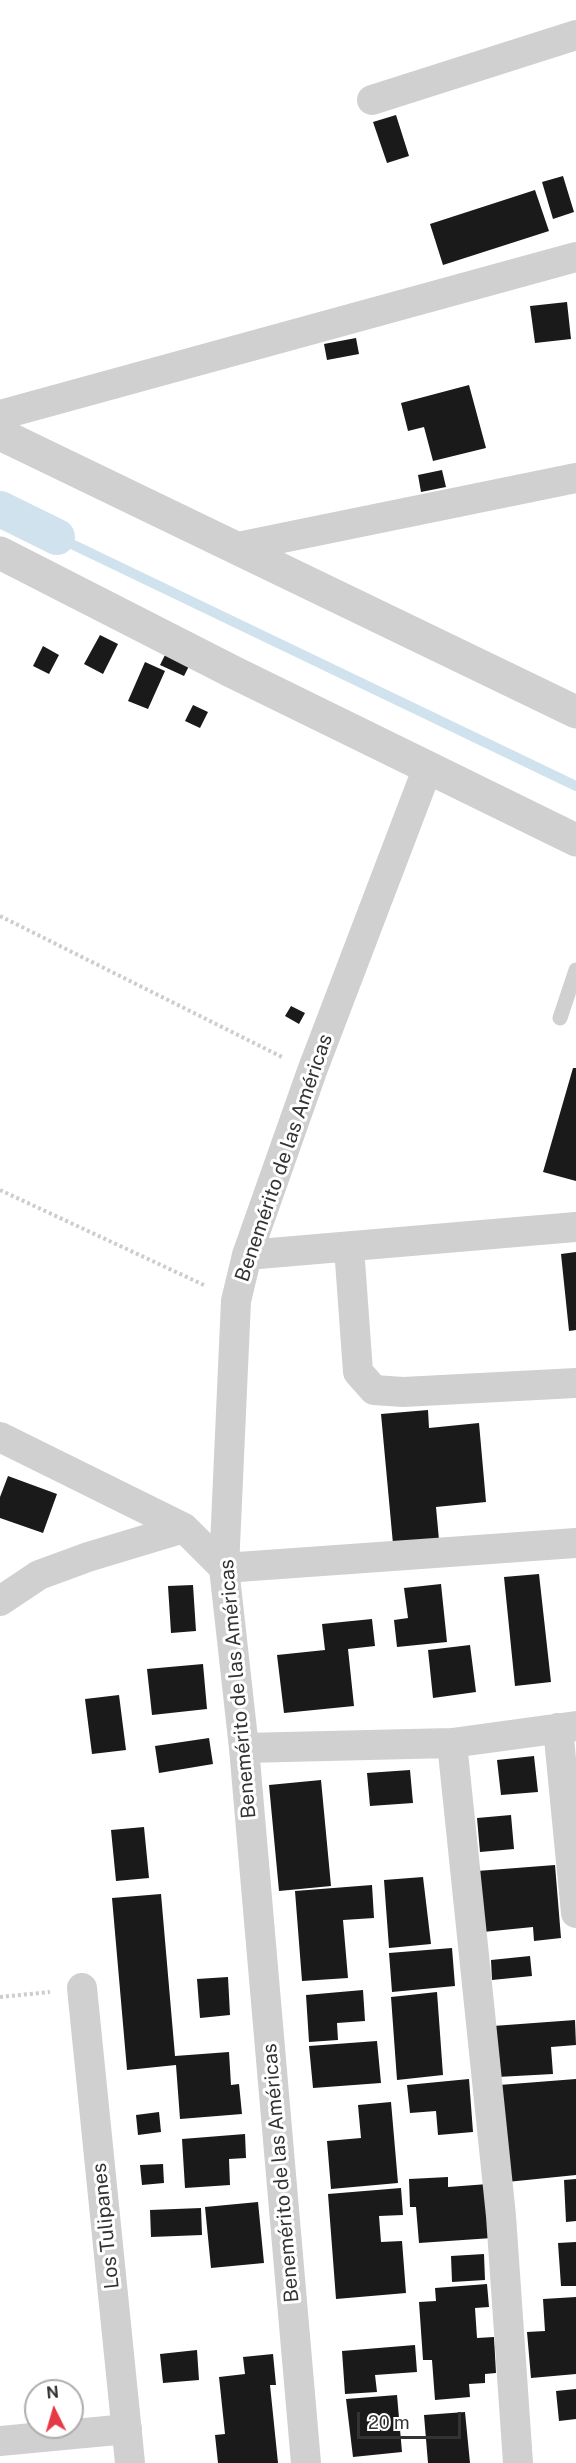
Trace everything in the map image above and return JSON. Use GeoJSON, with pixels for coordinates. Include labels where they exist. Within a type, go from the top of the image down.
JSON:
{"type":"FeatureCollection","features":[{"type":"Feature","properties":{"kind":"street"},"geometry":{"type":"LineString","coordinates":[[372,100],[576,35]]}},
{"type":"Feature","properties":{"kind":"street"},"geometry":{"type":"LineString","coordinates":[[0,415],[576,257]]}},
{"type":"Feature","properties":{"kind":"street"},"geometry":{"type":"LineString","coordinates":[[0,434],[576,712]]}},
{"type":"Feature","properties":{"kind":"street"},"geometry":{"type":"LineString","coordinates":[[238,547],[576,478]]}},
{"type":"Feature","properties":{"kind":"street"},"geometry":{"type":"LineString","coordinates":[[0,553],[233,672],[576,840]]}},
{"type":"Feature","properties":{"kind":"street","name":"Benemérito de las Américas"},"geometry":{"type":"LineString","coordinates":[[306,2463],[243,1748],[224,1568],[236,1300],[247,1256],[312,1071],[428,767]]}},
{"type":"Feature","properties":{"kind":"street"},"geometry":{"type":"LineString","coordinates":[[247,1256],[576,1227]]}},
{"type":"Feature","properties":{"kind":"street"},"geometry":{"type":"LineString","coordinates":[[349,1246],[358,1372],[374,1390],[403,1392],[576,1383]]}},
{"type":"Feature","properties":{"kind":"street"},"geometry":{"type":"LineString","coordinates":[[0,1437],[184,1528],[224,1568],[576,1543]]}},
{"type":"Feature","properties":{"kind":"street"},"geometry":{"type":"LineString","coordinates":[[0,1601],[39,1575],[88,1557],[184,1528]]}},
{"type":"Feature","properties":{"kind":"street"},"geometry":{"type":"LineString","coordinates":[[243,1748],[452,1743],[567,1727],[576,1913]]}},
{"type":"Feature","properties":{"kind":"street"},"geometry":{"type":"LineString","coordinates":[[452,1743],[501,2216],[518,2463]]}},
{"type":"Feature","properties":{"kind":"street","name":"Los Tulipanes"},"geometry":{"type":"LineString","coordinates":[[82,1988],[130,2463]]}},
{"type":"Feature","properties":{"kind":"street"},"geometry":{"type":"LineString","coordinates":[[0,2442],[127,2429]]}},
{"type":"Feature","properties":{"kind":"lane"},"geometry":{"type":"LineString","coordinates":[[560,1018],[576,970]]}},
{"type":"Feature","properties":{"kind":"path"},"geometry":{"type":"LineString","coordinates":[[0,916],[312,1071]]}},
{"type":"Feature","properties":{"kind":"path"},"geometry":{"type":"LineString","coordinates":[[0,1190],[236,1300]]}},
{"type":"Feature","properties":{"kind":"path"},"geometry":{"type":"LineString","coordinates":[[0,1997],[82,1988]]}},
{"type":"Feature","properties":{"kind":"building"},"geometry":{"type":"Polygon","coordinates":[[[396,115],[409,156],[387,163],[373,122],[396,115]]]}},
{"type":"Feature","properties":{"kind":"building"},"geometry":{"type":"Polygon","coordinates":[[[563,176],[574,212],[553,219],[542,182],[563,176]]]}},
{"type":"Feature","properties":{"kind":"building"},"geometry":{"type":"Polygon","coordinates":[[[535,190],[549,231],[443,265],[430,224],[535,190]]]}},
{"type":"Feature","properties":{"kind":"building"},"geometry":{"type":"Polygon","coordinates":[[[567,302],[571,339],[535,343],[530,306],[567,302]]]}},
{"type":"Feature","properties":{"kind":"building"},"geometry":{"type":"Polygon","coordinates":[[[356,338],[359,354],[327,360],[324,344],[356,338]]]}},
{"type":"Feature","properties":{"kind":"building"},"geometry":{"type":"Polygon","coordinates":[[[469,385],[486,448],[433,461],[424,427],[408,431],[401,403],[469,385]]]}},
{"type":"Feature","properties":{"kind":"building"},"geometry":{"type":"Polygon","coordinates":[[[442,470],[446,487],[421,492],[418,475],[442,470]]]}},
{"type":"Feature","properties":{"kind":"building"},"geometry":{"type":"Polygon","coordinates":[[[100,635],[118,644],[103,674],[84,664],[100,635]]]}},
{"type":"Feature","properties":{"kind":"building"},"geometry":{"type":"Polygon","coordinates":[[[43,646],[59,655],[49,674],[33,666],[43,646]]]}},
{"type":"Feature","properties":{"kind":"building"},"geometry":{"type":"Polygon","coordinates":[[[166,653],[190,664],[184,676],[160,665],[166,653]]]}},
{"type":"Feature","properties":{"kind":"building"},"geometry":{"type":"Polygon","coordinates":[[[145,662],[165,671],[148,709],[128,701],[145,662]]]}},
{"type":"Feature","properties":{"kind":"building"},"geometry":{"type":"Polygon","coordinates":[[[193,705],[208,712],[200,728],[185,721],[193,705]]]}},
{"type":"Feature","properties":{"kind":"building"},"geometry":{"type":"Polygon","coordinates":[[[291,1006],[305,1013],[299,1024],[285,1016],[291,1006]]]}},
{"type":"Feature","properties":{"kind":"building"},"geometry":{"type":"Polygon","coordinates":[[[573,1068],[576,1068],[576,1181],[543,1172],[573,1068]]]}},
{"type":"Feature","properties":{"kind":"building"},"geometry":{"type":"Polygon","coordinates":[[[576,1252],[576,1330],[569,1331],[561,1254],[576,1252]]]}},
{"type":"Feature","properties":{"kind":"building"},"geometry":{"type":"Polygon","coordinates":[[[428,1410],[429,1428],[479,1423],[486,1502],[436,1507],[439,1540],[393,1544],[381,1414],[428,1410]]]}},
{"type":"Feature","properties":{"kind":"building"},"geometry":{"type":"Polygon","coordinates":[[[8,1476],[57,1494],[43,1533],[0,1518],[0,1497],[8,1476]]]}},
{"type":"Feature","properties":{"kind":"building"},"geometry":{"type":"Polygon","coordinates":[[[539,1574],[551,1682],[515,1686],[504,1577],[539,1574]]]}},
{"type":"Feature","properties":{"kind":"building"},"geometry":{"type":"Polygon","coordinates":[[[441,1584],[447,1642],[397,1647],[394,1620],[408,1618],[404,1588],[441,1584]]]}},
{"type":"Feature","properties":{"kind":"building"},"geometry":{"type":"Polygon","coordinates":[[[193,1585],[196,1631],[171,1633],[168,1586],[193,1585]]]}},
{"type":"Feature","properties":{"kind":"building"},"geometry":{"type":"Polygon","coordinates":[[[372,1619],[375,1646],[348,1649],[354,1706],[284,1713],[277,1655],[325,1650],[322,1624],[372,1619]]]}},
{"type":"Feature","properties":{"kind":"building"},"geometry":{"type":"Polygon","coordinates":[[[470,1645],[476,1692],[433,1698],[428,1650],[470,1645]]]}},
{"type":"Feature","properties":{"kind":"building"},"geometry":{"type":"Polygon","coordinates":[[[203,1664],[207,1709],[152,1715],[147,1669],[203,1664]]]}},
{"type":"Feature","properties":{"kind":"building"},"geometry":{"type":"Polygon","coordinates":[[[119,1695],[126,1750],[92,1754],[85,1699],[119,1695]]]}},
{"type":"Feature","properties":{"kind":"building"},"geometry":{"type":"Polygon","coordinates":[[[209,1738],[213,1764],[159,1773],[155,1746],[209,1738]]]}},
{"type":"Feature","properties":{"kind":"building"},"geometry":{"type":"Polygon","coordinates":[[[534,1756],[538,1792],[501,1795],[497,1760],[534,1756]]]}},
{"type":"Feature","properties":{"kind":"building"},"geometry":{"type":"Polygon","coordinates":[[[410,1770],[413,1803],[370,1806],[367,1773],[410,1770]]]}},
{"type":"Feature","properties":{"kind":"building"},"geometry":{"type":"Polygon","coordinates":[[[321,1780],[331,1886],[279,1891],[269,1785],[321,1780]]]}},
{"type":"Feature","properties":{"kind":"building"},"geometry":{"type":"Polygon","coordinates":[[[511,1815],[514,1849],[480,1852],[477,1818],[511,1815]]]}},
{"type":"Feature","properties":{"kind":"building"},"geometry":{"type":"Polygon","coordinates":[[[144,1827],[149,1878],[116,1881],[111,1830],[144,1827]]]}},
{"type":"Feature","properties":{"kind":"building"},"geometry":{"type":"Polygon","coordinates":[[[555,1865],[561,1938],[534,1941],[533,1927],[483,1932],[477,1871],[555,1865]]]}},
{"type":"Feature","properties":{"kind":"building"},"geometry":{"type":"Polygon","coordinates":[[[423,1877],[431,1944],[389,1948],[384,1880],[423,1877]]]}},
{"type":"Feature","properties":{"kind":"building"},"geometry":{"type":"Polygon","coordinates":[[[372,1885],[374,1918],[343,1920],[348,1978],[302,1981],[295,1891],[372,1885]]]}},
{"type":"Feature","properties":{"kind":"building"},"geometry":{"type":"Polygon","coordinates":[[[161,1894],[175,2056],[229,2052],[231,2085],[239,2084],[242,2114],[180,2119],[176,2065],[127,2070],[112,1898],[161,1894]]]}},
{"type":"Feature","properties":{"kind":"building"},"geometry":{"type":"Polygon","coordinates":[[[452,1948],[455,1986],[392,1992],[389,1953],[452,1948]]]}},
{"type":"Feature","properties":{"kind":"building"},"geometry":{"type":"Polygon","coordinates":[[[530,1956],[532,1976],[492,1980],[491,1960],[530,1956]]]}},
{"type":"Feature","properties":{"kind":"building"},"geometry":{"type":"Polygon","coordinates":[[[228,1977],[230,2015],[200,2018],[197,1979],[228,1977]]]}},
{"type":"Feature","properties":{"kind":"building"},"geometry":{"type":"Polygon","coordinates":[[[363,1990],[365,2021],[337,2023],[338,2040],[309,2042],[306,1995],[363,1990]]]}},
{"type":"Feature","properties":{"kind":"building"},"geometry":{"type":"Polygon","coordinates":[[[437,1992],[443,2075],[397,2080],[391,1997],[437,1992]]]}},
{"type":"Feature","properties":{"kind":"building"},"geometry":{"type":"Polygon","coordinates":[[[575,2020],[576,2045],[551,2047],[553,2074],[497,2077],[493,2026],[575,2020]]]}},
{"type":"Feature","properties":{"kind":"building"},"geometry":{"type":"Polygon","coordinates":[[[377,2041],[381,2083],[313,2088],[309,2046],[377,2041]]]}},
{"type":"Feature","properties":{"kind":"building"},"geometry":{"type":"Polygon","coordinates":[[[469,2079],[473,2132],[438,2135],[436,2111],[410,2113],[407,2085],[469,2079]]]}},
{"type":"Feature","properties":{"kind":"building"},"geometry":{"type":"Polygon","coordinates":[[[576,2079],[576,2175],[507,2182],[499,2085],[576,2079]]]}},
{"type":"Feature","properties":{"kind":"building"},"geometry":{"type":"Polygon","coordinates":[[[391,2102],[398,2183],[331,2189],[327,2141],[361,2138],[358,2105],[391,2102]]]}},
{"type":"Feature","properties":{"kind":"building"},"geometry":{"type":"Polygon","coordinates":[[[159,2112],[161,2132],[138,2135],[136,2115],[159,2112]]]}},
{"type":"Feature","properties":{"kind":"building"},"geometry":{"type":"Polygon","coordinates":[[[245,2134],[246,2158],[229,2159],[230,2185],[185,2188],[182,2139],[245,2134]]]}},
{"type":"Feature","properties":{"kind":"building"},"geometry":{"type":"Polygon","coordinates":[[[163,2164],[164,2183],[142,2185],[140,2165],[163,2164]]]}},
{"type":"Feature","properties":{"kind":"building"},"geometry":{"type":"Polygon","coordinates":[[[448,2177],[448,2187],[488,2184],[492,2238],[419,2243],[416,2207],[410,2207],[409,2179],[448,2177]]]}},
{"type":"Feature","properties":{"kind":"building"},"geometry":{"type":"Polygon","coordinates":[[[576,2179],[576,2221],[566,2222],[564,2180],[576,2179]]]}},
{"type":"Feature","properties":{"kind":"building"},"geometry":{"type":"Polygon","coordinates":[[[401,2188],[403,2215],[379,2216],[381,2242],[402,2241],[406,2293],[336,2299],[328,2194],[401,2188]]]}},
{"type":"Feature","properties":{"kind":"building"},"geometry":{"type":"Polygon","coordinates":[[[258,2202],[264,2263],[211,2268],[205,2207],[258,2202]]]}},
{"type":"Feature","properties":{"kind":"building"},"geometry":{"type":"Polygon","coordinates":[[[201,2208],[202,2235],[151,2237],[150,2210],[201,2208]]]}},
{"type":"Feature","properties":{"kind":"building"},"geometry":{"type":"Polygon","coordinates":[[[576,2242],[576,2286],[561,2286],[558,2243],[576,2242]]]}},
{"type":"Feature","properties":{"kind":"building"},"geometry":{"type":"Polygon","coordinates":[[[484,2254],[485,2280],[452,2282],[451,2256],[484,2254]]]}},
{"type":"Feature","properties":{"kind":"building"},"geometry":{"type":"Polygon","coordinates":[[[487,2284],[489,2307],[475,2308],[477,2338],[494,2337],[496,2373],[485,2374],[485,2383],[469,2384],[470,2397],[435,2400],[432,2360],[423,2360],[419,2302],[436,2301],[435,2288],[487,2284]]]}},
{"type":"Feature","properties":{"kind":"building"},"geometry":{"type":"Polygon","coordinates":[[[576,2297],[576,2374],[531,2378],[527,2332],[545,2331],[543,2299],[576,2297]]]}},
{"type":"Feature","properties":{"kind":"building"},"geometry":{"type":"Polygon","coordinates":[[[415,2345],[417,2372],[375,2375],[377,2392],[345,2394],[342,2351],[415,2345]]]}},
{"type":"Feature","properties":{"kind":"building"},"geometry":{"type":"Polygon","coordinates":[[[197,2350],[199,2380],[163,2383],[160,2354],[197,2350]]]}},
{"type":"Feature","properties":{"kind":"building"},"geometry":{"type":"Polygon","coordinates":[[[273,2354],[276,2385],[270,2385],[278,2463],[218,2463],[215,2435],[225,2434],[219,2377],[245,2374],[243,2357],[273,2354]]]}},
{"type":"Feature","properties":{"kind":"building"},"geometry":{"type":"Polygon","coordinates":[[[576,2389],[576,2419],[559,2421],[556,2391],[576,2389]]]}},
{"type":"Feature","properties":{"kind":"building"},"geometry":{"type":"Polygon","coordinates":[[[397,2395],[402,2452],[353,2457],[346,2399],[397,2395]]]}},
{"type":"Feature","properties":{"kind":"building"},"geometry":{"type":"Polygon","coordinates":[[[465,2412],[470,2463],[428,2463],[424,2415],[465,2412]]]}},
{"type":"Feature","properties":{"kind":"waterway"},"geometry":{"type":"LineString","coordinates":[[0,509],[57,537]]}},
{"type":"Feature","properties":{"kind":"waterway"},"geometry":{"type":"LineString","coordinates":[[57,537],[576,786]]}}]}
